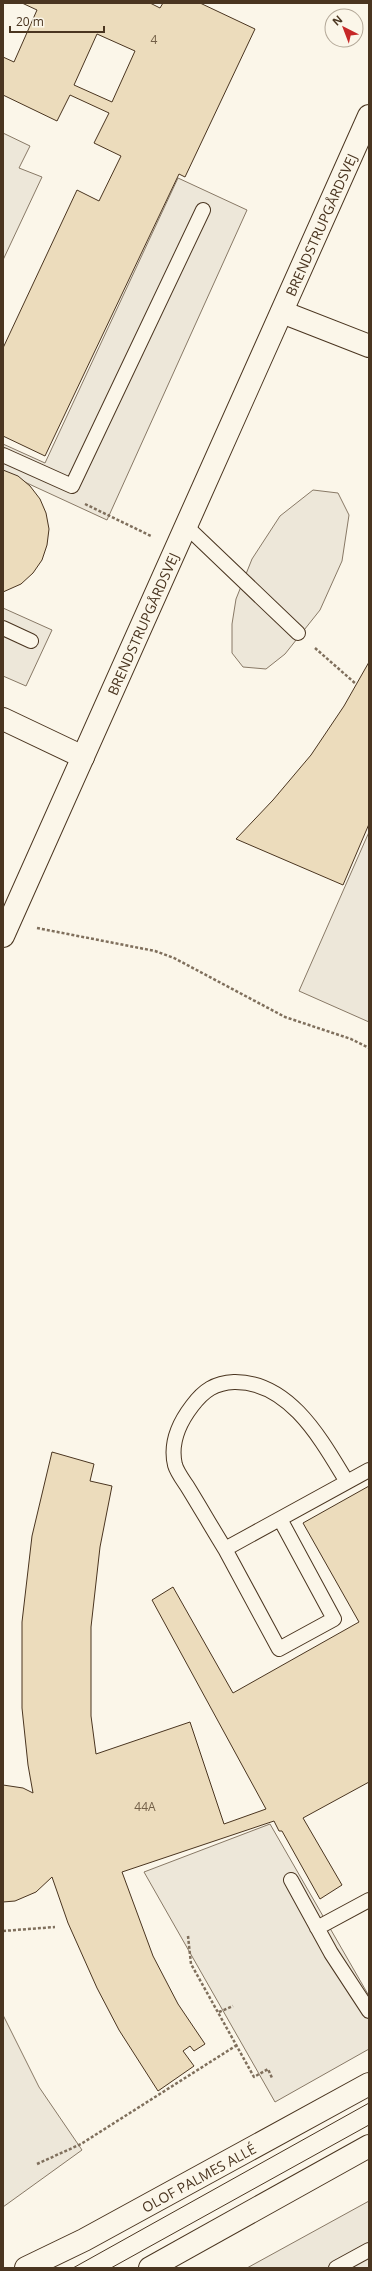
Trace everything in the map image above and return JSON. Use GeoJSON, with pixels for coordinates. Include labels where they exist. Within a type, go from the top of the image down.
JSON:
{"type":"FeatureCollection","features":[{"type":"Feature","properties":{"kind":"street","name":"BRENDSTRUPGÅRDSVEJ"},"geometry":{"type":"LineString","coordinates":[[6,929],[369,116]]}},
{"type":"Feature","properties":{"kind":"street","name":"BRENDSTRUPGÅRDSVEJ"},"geometry":{"type":"LineString","coordinates":[[282,312],[369,346]]}},
{"type":"Feature","properties":{"kind":"street"},"geometry":{"type":"LineString","coordinates":[[3,719],[83,757]]}},
{"type":"Feature","properties":{"kind":"street","name":"OLOF PALMES ALLÉ"},"geometry":{"type":"LineString","coordinates":[[26,2268],[84,2240],[369,2084]]}},
{"type":"Feature","properties":{"kind":"street"},"geometry":{"type":"LineString","coordinates":[[150,2268],[369,2146]]}},
{"type":"Feature","properties":{"kind":"lane"},"geometry":{"type":"LineString","coordinates":[[3,455],[72,486],[203,210]]}},
{"type":"Feature","properties":{"kind":"lane"},"geometry":{"type":"LineString","coordinates":[[186,526],[298,633]]}},
{"type":"Feature","properties":{"kind":"lane"},"geometry":{"type":"LineString","coordinates":[[3,628],[31,641]]}},
{"type":"Feature","properties":{"kind":"lane"},"geometry":{"type":"LineString","coordinates":[[280,1519],[334,1618],[279,1649],[225,1549],[175,1466],[174,1441],[185,1415],[202,1393],[220,1382],[247,1382],[270,1390],[291,1406],[320,1438],[347,1482]]}},
{"type":"Feature","properties":{"kind":"lane"},"geometry":{"type":"LineString","coordinates":[[225,1549],[369,1470]]}},
{"type":"Feature","properties":{"kind":"lane"},"geometry":{"type":"LineString","coordinates":[[291,1880],[317,1928],[369,2011]]}},
{"type":"Feature","properties":{"kind":"lane"},"geometry":{"type":"LineString","coordinates":[[317,1928],[369,1900]]}},
{"type":"Feature","properties":{"kind":"lane"},"geometry":{"type":"LineString","coordinates":[[336,2268],[369,2250]]}},
{"type":"Feature","properties":{"kind":"path"},"geometry":{"type":"LineString","coordinates":[[72,486],[75,499],[176,549]]}},
{"type":"Feature","properties":{"kind":"path"},"geometry":{"type":"LineString","coordinates":[[298,633],[356,684]]}},
{"type":"Feature","properties":{"kind":"path"},"geometry":{"type":"LineString","coordinates":[[6,929],[154,951],[174,958],[285,1017],[351,1039],[369,1048]]}},
{"type":"Feature","properties":{"kind":"path"},"geometry":{"type":"LineString","coordinates":[[3,1931],[55,1927]]}},
{"type":"Feature","properties":{"kind":"path"},"geometry":{"type":"LineString","coordinates":[[188,1936],[191,1964],[254,2077],[268,2069],[272,2078]]}},
{"type":"Feature","properties":{"kind":"path"},"geometry":{"type":"LineString","coordinates":[[219,2012],[233,2006]]}},
{"type":"Feature","properties":{"kind":"path"},"geometry":{"type":"LineString","coordinates":[[38,2164],[81,2144],[237,2045]]}},
{"type":"Feature","properties":{"kind":"shaded area"},"geometry":{"type":"Polygon","coordinates":[[[3,133],[30,146],[19,168],[42,177],[3,260],[3,133]]]}},
{"type":"Feature","properties":{"kind":"shaded area"},"geometry":{"type":"Polygon","coordinates":[[[178,178],[247,210],[107,520],[3,472],[3,444],[45,463],[178,178]]]}},
{"type":"Feature","properties":{"kind":"shaded area"},"geometry":{"type":"Polygon","coordinates":[[[313,490],[338,493],[349,515],[342,561],[320,610],[285,654],[266,669],[243,667],[232,653],[232,624],[236,599],[252,559],[280,516],[313,490]]]}},
{"type":"Feature","properties":{"kind":"shaded area"},"geometry":{"type":"Polygon","coordinates":[[[3,608],[52,630],[26,686],[3,676],[3,608]]]}},
{"type":"Feature","properties":{"kind":"shaded area"},"geometry":{"type":"Polygon","coordinates":[[[369,832],[369,1022],[299,991],[369,832]]]}},
{"type":"Feature","properties":{"kind":"shaded area"},"geometry":{"type":"Polygon","coordinates":[[[270,1824],[369,1996],[369,2049],[275,2102],[144,1872],[270,1824]]]}},
{"type":"Feature","properties":{"kind":"shaded area"},"geometry":{"type":"Polygon","coordinates":[[[3,2015],[39,2087],[82,2150],[3,2207],[3,2015]]]}},
{"type":"Feature","properties":{"kind":"shaded area"},"geometry":{"type":"Polygon","coordinates":[[[369,2201],[369,2268],[247,2268],[369,2201]]]}},
{"type":"Feature","properties":{"kind":"building"},"geometry":{"type":"Polygon","coordinates":[[[22,3],[150,3],[160,8],[163,3],[200,3],[255,29],[185,177],[179,174],[45,456],[3,436],[3,348],[77,190],[99,201],[121,156],[94,143],[109,113],[70,95],[57,121],[3,95],[3,57],[14,62],[37,10],[22,3]],[[97,34],[74,85],[112,102],[135,51],[97,34]]]}},
{"type":"Feature","properties":{"kind":"building"},"geometry":{"type":"Polygon","coordinates":[[[3,470],[18,476],[30,486],[40,499],[46,513],[49,529],[47,545],[42,560],[33,573],[21,584],[3,592],[3,470]]]}},
{"type":"Feature","properties":{"kind":"building"},"geometry":{"type":"Polygon","coordinates":[[[369,662],[369,824],[343,885],[236,839],[273,800],[311,755],[344,706],[369,662]]]}},
{"type":"Feature","properties":{"kind":"building"},"geometry":{"type":"Polygon","coordinates":[[[52,1452],[94,1464],[90,1481],[112,1486],[100,1547],[91,1627],[91,1716],[96,1754],[190,1722],[224,1824],[266,1809],[152,1600],[173,1587],[233,1693],[359,1622],[303,1523],[369,1486],[369,1782],[303,1818],[342,1885],[320,1899],[282,1831],[279,1831],[274,1821],[122,1872],[153,1956],[178,2004],[205,2044],[194,2051],[190,2046],[183,2051],[194,2066],[158,2091],[119,2030],[97,1988],[68,1923],[52,1877],[36,1892],[15,1901],[3,1902],[3,1785],[23,1788],[33,1793],[28,1765],[22,1708],[22,1622],[32,1536],[52,1452]]]}},
{"type":"Feature","properties":{"kind":"tram line"},"geometry":{"type":"LineString","coordinates":[[73,2268],[369,2103]]}},
{"type":"Feature","properties":{"kind":"tram line"},"geometry":{"type":"LineString","coordinates":[[111,2268],[369,2125]]}}]}
